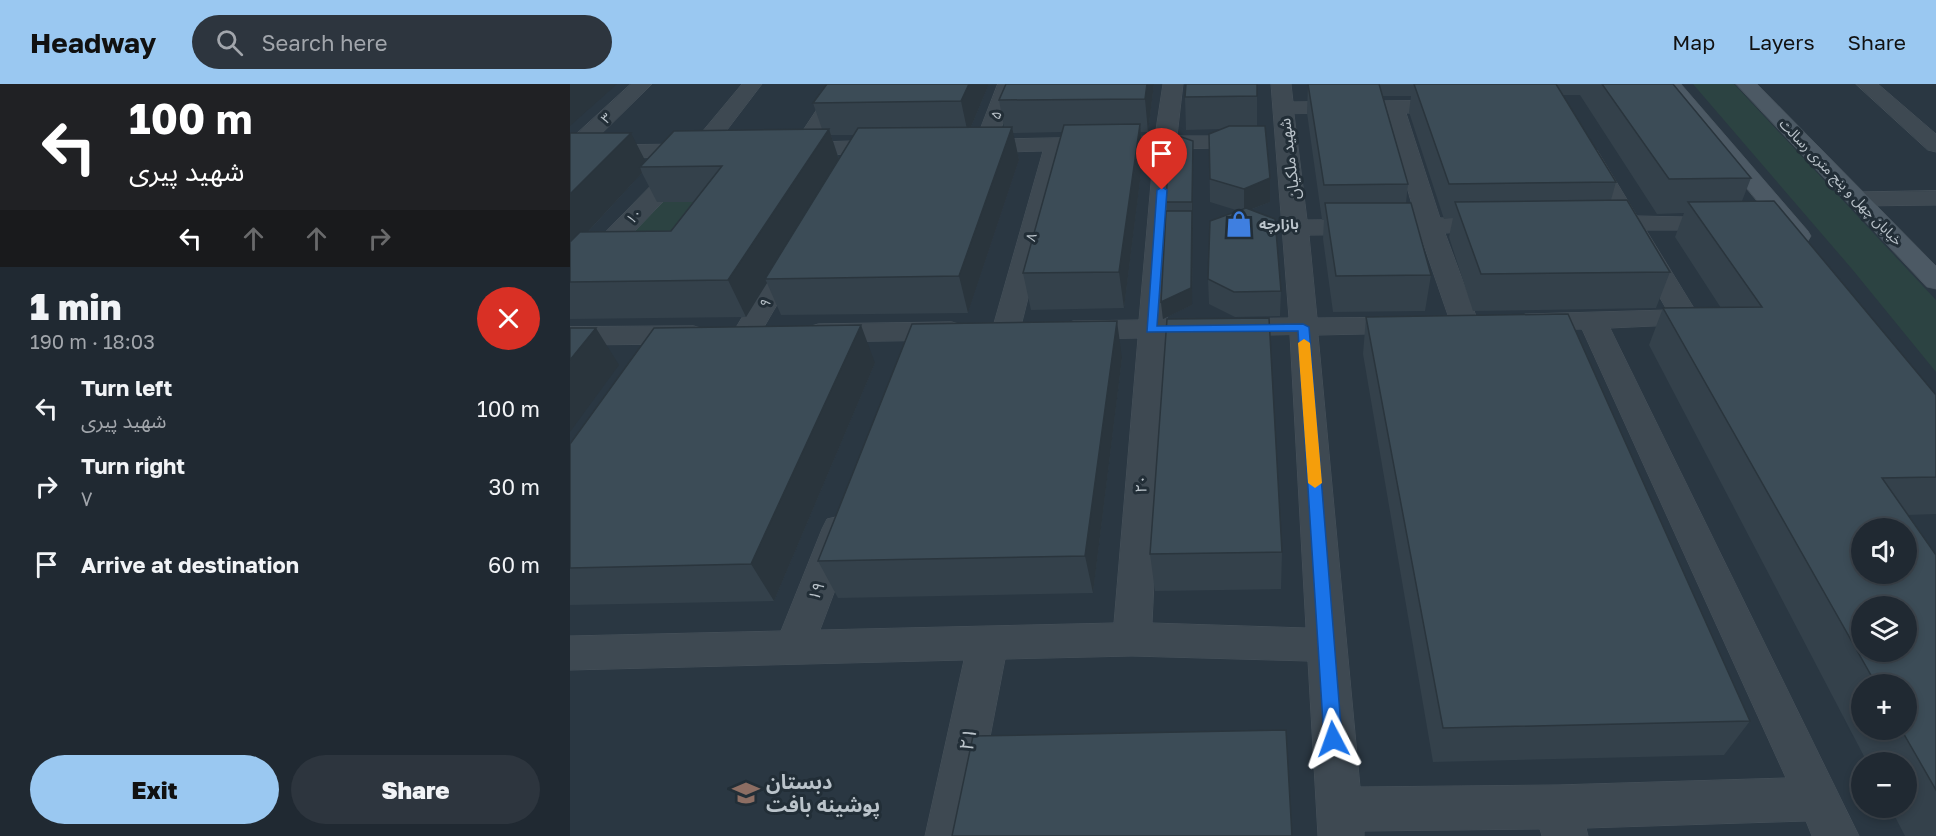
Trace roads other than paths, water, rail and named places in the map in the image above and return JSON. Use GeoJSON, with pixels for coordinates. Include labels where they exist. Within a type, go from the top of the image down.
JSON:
{"type":"FeatureCollection","features":[{"type":"Feature","properties":{"kind":"main road"},"geometry":{"type":"LineString","coordinates":[[1671,84],[1810,251]]}},
{"type":"Feature","properties":{"kind":"main road","name":"خیابان چهل و پنج متری رسالت"},"geometry":{"type":"LineString","coordinates":[[1746,84],[1860,199],[1936,280]]}},
{"type":"Feature","properties":{"kind":"street","name":"۳"},"geometry":{"type":"LineString","coordinates":[[570,152],[642,84]]}},
{"type":"Feature","properties":{"kind":"street","name":"۱۰"},"geometry":{"type":"LineString","coordinates":[[570,283],[710,150],[752,84]]}},
{"type":"Feature","properties":{"kind":"street"},"geometry":{"type":"LineString","coordinates":[[801,148],[844,84]]}},
{"type":"Feature","properties":{"kind":"street","name":"۵"},"geometry":{"type":"LineString","coordinates":[[984,146],[1008,84]]}},
{"type":"Feature","properties":{"kind":"street","name":"۲۰"},"geometry":{"type":"LineString","coordinates":[[1131,639],[1165,143],[1173,84]]}},
{"type":"Feature","properties":{"kind":"street"},"geometry":{"type":"LineString","coordinates":[[1866,84],[1936,145]]}},
{"type":"Feature","properties":{"kind":"street"},"geometry":{"type":"LineString","coordinates":[[1281,96],[1394,106],[1480,105]]}},
{"type":"Feature","properties":{"kind":"street","name":"شهید ملکیان"},"geometry":{"type":"LineString","coordinates":[[1281,96],[1288,140],[1296,228],[1339,823]]}},
{"type":"Feature","properties":{"kind":"street"},"geometry":{"type":"LineString","coordinates":[[1394,106],[1430,226],[1484,324]]}},
{"type":"Feature","properties":{"kind":"street"},"geometry":{"type":"LineString","coordinates":[[570,336],[1303,327],[1686,318],[1576,133]]}},
{"type":"Feature","properties":{"kind":"street"},"geometry":{"type":"LineString","coordinates":[[949,146],[1288,140]]}},
{"type":"Feature","properties":{"kind":"street","name":"۸"},"geometry":{"type":"LineString","coordinates":[[1029,330],[1056,145]]}},
{"type":"Feature","properties":{"kind":"street"},"geometry":{"type":"LineString","coordinates":[[767,149],[801,148],[851,157],[915,147]]}},
{"type":"Feature","properties":{"kind":"street"},"geometry":{"type":"LineString","coordinates":[[570,152],[710,150]]}},
{"type":"Feature","properties":{"kind":"street"},"geometry":{"type":"LineString","coordinates":[[1860,199],[1936,198]]}},
{"type":"Feature","properties":{"kind":"street"},"geometry":{"type":"LineString","coordinates":[[1583,224],[1789,223]]}},
{"type":"Feature","properties":{"kind":"street"},"geometry":{"type":"LineString","coordinates":[[1296,228],[1524,225]]}},
{"type":"Feature","properties":{"kind":"street","name":"۹"},"geometry":{"type":"LineString","coordinates":[[746,334],[805,236]]}},
{"type":"Feature","properties":{"kind":"street"},"geometry":{"type":"LineString","coordinates":[[1339,823],[1828,818],[1592,320]]}},
{"type":"Feature","properties":{"kind":"street"},"geometry":{"type":"LineString","coordinates":[[903,365],[916,332]]}},
{"type":"Feature","properties":{"kind":"street"},"geometry":{"type":"LineString","coordinates":[[658,364],[678,335]]}},
{"type":"Feature","properties":{"kind":"street","name":"۱۹"},"geometry":{"type":"LineString","coordinates":[[794,647],[852,495]]}},
{"type":"Feature","properties":{"kind":"street"},"geometry":{"type":"LineString","coordinates":[[570,653],[1131,639],[1327,645]]}},
{"type":"Feature","properties":{"kind":"street","name":"۲۱"},"geometry":{"type":"LineString","coordinates":[[948,836],[988,643]]}},
{"type":"Feature","properties":{"kind":"place","name":"بازارچه"},"geometry":{"type":"Point","coordinates":[1239,224]}},
{"type":"Feature","properties":{"kind":"place","name":"دبستان پوشینه بافت"},"geometry":{"type":"Point","coordinates":[746,793]}}]}
